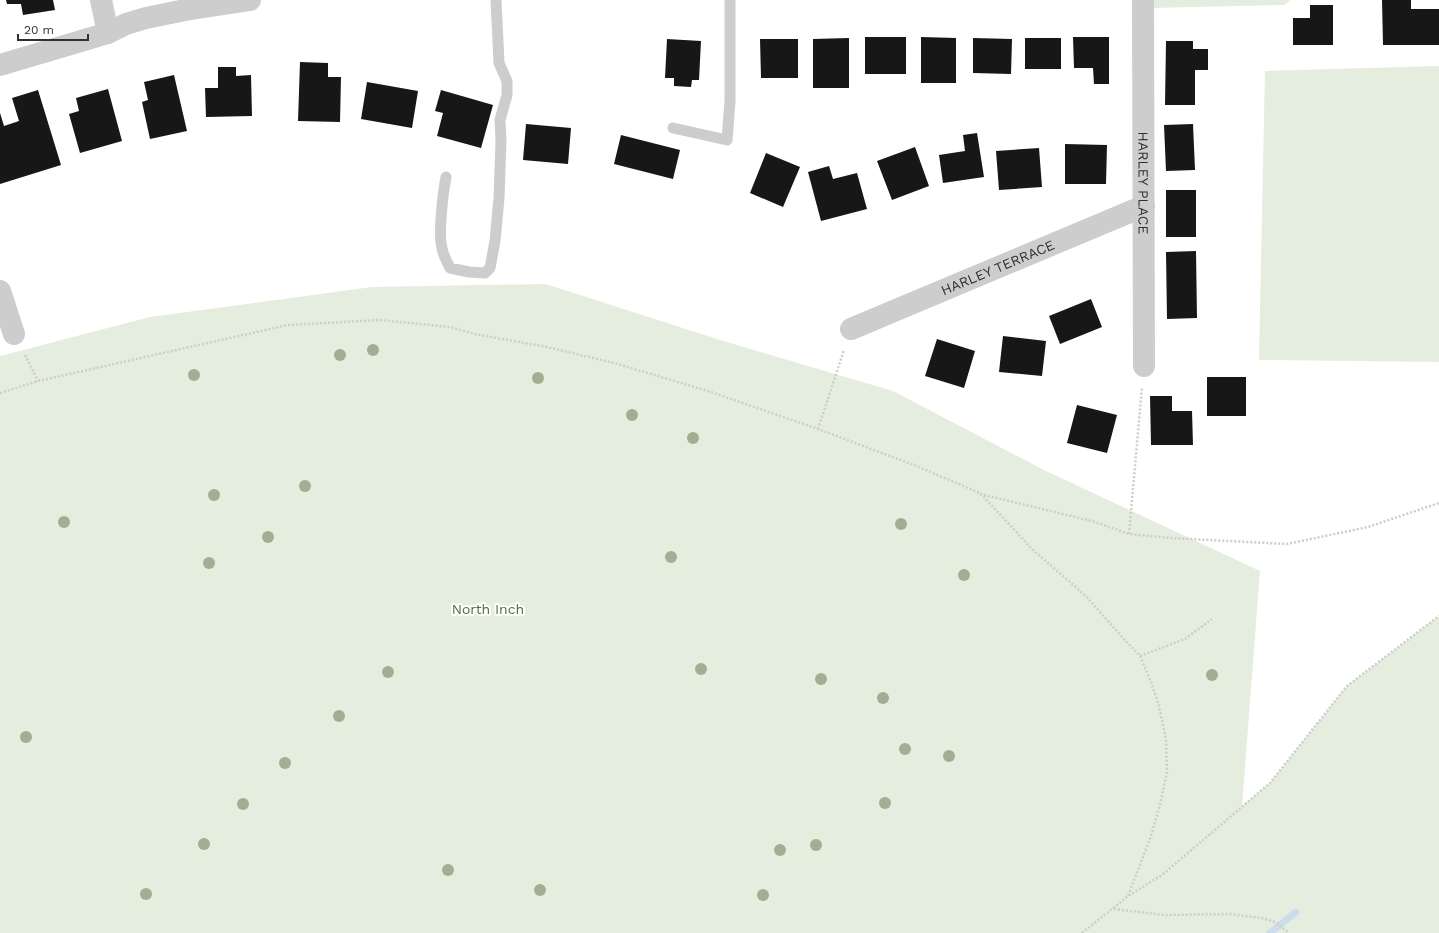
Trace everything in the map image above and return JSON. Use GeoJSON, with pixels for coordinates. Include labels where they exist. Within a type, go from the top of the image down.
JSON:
{"type":"FeatureCollection","features":[{"type":"Feature","properties":{"kind":"street"},"geometry":{"type":"LineString","coordinates":[[101,0],[108,33]]}},
{"type":"Feature","properties":{"kind":"street"},"geometry":{"type":"LineString","coordinates":[[0,65],[108,33],[126,24],[146,18],[185,10],[250,0]]}},
{"type":"Feature","properties":{"kind":"street","name":"HARLEY PLACE"},"geometry":{"type":"LineString","coordinates":[[1143,0],[1144,366]]}},
{"type":"Feature","properties":{"kind":"street","name":"HARLEY TERRACE"},"geometry":{"type":"LineString","coordinates":[[851,329],[1144,206]]}},
{"type":"Feature","properties":{"kind":"street"},"geometry":{"type":"LineString","coordinates":[[0,291],[14,334]]}},
{"type":"Feature","properties":{"kind":"lane"},"geometry":{"type":"LineString","coordinates":[[446,177],[441,231],[441,246],[444,257],[450,268],[469,272],[485,273],[490,268],[495,241],[499,198],[501,141],[500,120],[507,95],[507,81],[499,64],[496,0]]}},
{"type":"Feature","properties":{"kind":"lane"},"geometry":{"type":"LineString","coordinates":[[673,128],[727,140],[730,101],[730,0]]}},
{"type":"Feature","properties":{"kind":"path"},"geometry":{"type":"LineString","coordinates":[[0,393],[38,381],[288,325],[380,320],[450,327],[474,334],[547,347],[614,363],[708,391],[818,429],[914,465],[980,494],[1092,521],[1129,534],[1170,538],[1287,544],[1368,527],[1439,503]]}},
{"type":"Feature","properties":{"kind":"path"},"geometry":{"type":"LineString","coordinates":[[818,429],[851,329]]}},
{"type":"Feature","properties":{"kind":"path"},"geometry":{"type":"LineString","coordinates":[[14,334],[38,381]]}},
{"type":"Feature","properties":{"kind":"path"},"geometry":{"type":"LineString","coordinates":[[1129,534],[1144,366]]}},
{"type":"Feature","properties":{"kind":"path"},"geometry":{"type":"LineString","coordinates":[[980,494],[1033,550],[1086,596],[1140,656],[1159,706],[1166,738],[1166,772],[1160,805],[1151,836],[1128,896]]}},
{"type":"Feature","properties":{"kind":"path"},"geometry":{"type":"LineString","coordinates":[[1082,933],[1114,909],[1128,896],[1162,875],[1270,783],[1347,686],[1439,616]]}},
{"type":"Feature","properties":{"kind":"path"},"geometry":{"type":"LineString","coordinates":[[1140,656],[1185,639],[1212,619]]}},
{"type":"Feature","properties":{"kind":"path"},"geometry":{"type":"LineString","coordinates":[[1114,909],[1164,915],[1230,914],[1262,918],[1275,922],[1288,932]]}},
{"type":"Feature","properties":{"kind":"green space"},"geometry":{"type":"Polygon","coordinates":[[[1150,0],[1290,0],[1285,5],[1150,8],[1150,0]]]}},
{"type":"Feature","properties":{"kind":"green space"},"geometry":{"type":"Polygon","coordinates":[[[1439,66],[1439,362],[1259,360],[1265,71],[1439,66]]]}},
{"type":"Feature","properties":{"kind":"green space","name":"North Inch"},"geometry":{"type":"Polygon","coordinates":[[[546,284],[720,340],[893,391],[1044,470],[1260,571],[1242,806],[1270,783],[1347,686],[1439,616],[1439,933],[0,933],[0,356],[150,317],[372,287],[546,284]]]}},
{"type":"Feature","properties":{"kind":"building"},"geometry":{"type":"Polygon","coordinates":[[[6,0],[53,0],[55,10],[23,15],[21,4],[7,4],[6,0]]]}},
{"type":"Feature","properties":{"kind":"building"},"geometry":{"type":"Polygon","coordinates":[[[1382,0],[1411,0],[1411,9],[1439,9],[1439,45],[1383,45],[1382,0]]]}},
{"type":"Feature","properties":{"kind":"building"},"geometry":{"type":"Polygon","coordinates":[[[1310,5],[1333,5],[1333,45],[1293,45],[1293,18],[1310,18],[1310,5]]]}},
{"type":"Feature","properties":{"kind":"building"},"geometry":{"type":"Polygon","coordinates":[[[865,37],[906,37],[906,74],[865,74],[865,37]]]}},
{"type":"Feature","properties":{"kind":"building"},"geometry":{"type":"Polygon","coordinates":[[[921,37],[956,38],[956,83],[921,83],[921,37]]]}},
{"type":"Feature","properties":{"kind":"building"},"geometry":{"type":"Polygon","coordinates":[[[1073,37],[1109,37],[1109,84],[1094,84],[1093,68],[1074,68],[1073,37]]]}},
{"type":"Feature","properties":{"kind":"building"},"geometry":{"type":"Polygon","coordinates":[[[849,38],[849,88],[813,88],[813,39],[849,38]]]}},
{"type":"Feature","properties":{"kind":"building"},"geometry":{"type":"Polygon","coordinates":[[[973,38],[1012,39],[1011,74],[973,73],[973,38]]]}},
{"type":"Feature","properties":{"kind":"building"},"geometry":{"type":"Polygon","coordinates":[[[1025,38],[1061,38],[1061,69],[1025,69],[1025,38]]]}},
{"type":"Feature","properties":{"kind":"building"},"geometry":{"type":"Polygon","coordinates":[[[667,39],[701,41],[699,80],[692,80],[691,87],[674,86],[674,78],[665,78],[667,39]]]}},
{"type":"Feature","properties":{"kind":"building"},"geometry":{"type":"Polygon","coordinates":[[[760,39],[798,39],[798,78],[761,78],[760,39]]]}},
{"type":"Feature","properties":{"kind":"building"},"geometry":{"type":"Polygon","coordinates":[[[1166,41],[1193,41],[1193,49],[1208,49],[1208,70],[1195,70],[1195,105],[1165,105],[1166,41]]]}},
{"type":"Feature","properties":{"kind":"building"},"geometry":{"type":"Polygon","coordinates":[[[300,62],[328,63],[328,77],[341,77],[340,122],[298,121],[300,62]]]}},
{"type":"Feature","properties":{"kind":"building"},"geometry":{"type":"Polygon","coordinates":[[[218,67],[236,67],[236,76],[251,75],[252,116],[206,117],[205,88],[218,88],[218,67]]]}},
{"type":"Feature","properties":{"kind":"building"},"geometry":{"type":"Polygon","coordinates":[[[174,75],[187,131],[150,139],[142,102],[148,100],[144,82],[174,75]]]}},
{"type":"Feature","properties":{"kind":"building"},"geometry":{"type":"Polygon","coordinates":[[[367,82],[418,91],[412,128],[361,119],[367,82]]]}},
{"type":"Feature","properties":{"kind":"building"},"geometry":{"type":"Polygon","coordinates":[[[108,89],[122,141],[80,153],[69,114],[79,111],[76,98],[108,89]]]}},
{"type":"Feature","properties":{"kind":"building"},"geometry":{"type":"Polygon","coordinates":[[[38,90],[61,165],[0,184],[0,113],[4,126],[19,121],[12,98],[38,90]]]}},
{"type":"Feature","properties":{"kind":"building"},"geometry":{"type":"Polygon","coordinates":[[[441,90],[493,105],[481,148],[437,136],[443,113],[435,111],[441,90]]]}},
{"type":"Feature","properties":{"kind":"building"},"geometry":{"type":"Polygon","coordinates":[[[526,124],[571,128],[568,164],[523,160],[526,124]]]}},
{"type":"Feature","properties":{"kind":"building"},"geometry":{"type":"Polygon","coordinates":[[[1193,124],[1195,170],[1166,171],[1164,125],[1193,124]]]}},
{"type":"Feature","properties":{"kind":"building"},"geometry":{"type":"Polygon","coordinates":[[[977,133],[984,177],[943,183],[939,155],[965,151],[963,135],[977,133]]]}},
{"type":"Feature","properties":{"kind":"building"},"geometry":{"type":"Polygon","coordinates":[[[621,135],[680,150],[673,179],[614,164],[621,135]]]}},
{"type":"Feature","properties":{"kind":"building"},"geometry":{"type":"Polygon","coordinates":[[[1065,144],[1107,145],[1106,184],[1065,184],[1065,144]]]}},
{"type":"Feature","properties":{"kind":"building"},"geometry":{"type":"Polygon","coordinates":[[[915,147],[929,186],[892,200],[877,161],[915,147]]]}},
{"type":"Feature","properties":{"kind":"building"},"geometry":{"type":"Polygon","coordinates":[[[1039,148],[1042,187],[999,190],[996,151],[1039,148]]]}},
{"type":"Feature","properties":{"kind":"building"},"geometry":{"type":"Polygon","coordinates":[[[766,153],[800,167],[783,207],[750,193],[766,153]]]}},
{"type":"Feature","properties":{"kind":"building"},"geometry":{"type":"Polygon","coordinates":[[[829,166],[833,179],[857,173],[867,209],[821,221],[808,172],[829,166]]]}},
{"type":"Feature","properties":{"kind":"building"},"geometry":{"type":"Polygon","coordinates":[[[1166,190],[1196,190],[1196,237],[1166,237],[1166,190]]]}},
{"type":"Feature","properties":{"kind":"building"},"geometry":{"type":"Polygon","coordinates":[[[1196,251],[1197,318],[1167,319],[1166,252],[1196,251]]]}},
{"type":"Feature","properties":{"kind":"building"},"geometry":{"type":"Polygon","coordinates":[[[1091,299],[1102,327],[1060,344],[1049,316],[1091,299]]]}},
{"type":"Feature","properties":{"kind":"building"},"geometry":{"type":"Polygon","coordinates":[[[1003,336],[1046,341],[1042,376],[999,372],[1003,336]]]}},
{"type":"Feature","properties":{"kind":"building"},"geometry":{"type":"Polygon","coordinates":[[[937,339],[975,351],[964,388],[925,376],[937,339]]]}},
{"type":"Feature","properties":{"kind":"building"},"geometry":{"type":"Polygon","coordinates":[[[1207,377],[1246,377],[1246,416],[1207,416],[1207,377]]]}},
{"type":"Feature","properties":{"kind":"building"},"geometry":{"type":"Polygon","coordinates":[[[1150,396],[1172,396],[1172,411],[1192,411],[1193,445],[1151,445],[1150,396]]]}},
{"type":"Feature","properties":{"kind":"building"},"geometry":{"type":"Polygon","coordinates":[[[1077,405],[1117,415],[1107,453],[1067,443],[1077,405]]]}},
{"type":"Feature","properties":{"kind":"waterway"},"geometry":{"type":"LineString","coordinates":[[1270,933],[1296,912]]}}]}
